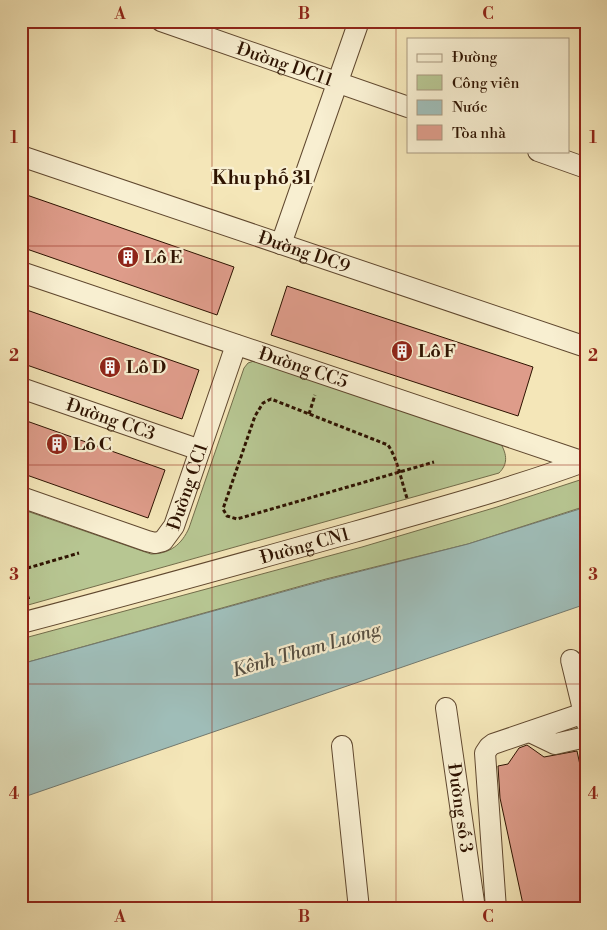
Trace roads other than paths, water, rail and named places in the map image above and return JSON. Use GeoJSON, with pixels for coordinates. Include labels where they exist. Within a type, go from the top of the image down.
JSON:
{"type":"FeatureCollection","features":[{"type":"Feature","properties":{"kind":"street","name":"Đường DC11"},"geometry":{"type":"LineString","coordinates":[[161,21],[407,107]]}},
{"type":"Feature","properties":{"kind":"street"},"geometry":{"type":"LineString","coordinates":[[281,244],[359,21]]}},
{"type":"Feature","properties":{"kind":"street"},"geometry":{"type":"LineString","coordinates":[[541,152],[586,168]]}},
{"type":"Feature","properties":{"kind":"street","name":"Đường DC9"},"geometry":{"type":"LineString","coordinates":[[21,156],[586,347]]}},
{"type":"Feature","properties":{"kind":"street","name":"Đường CC5"},"geometry":{"type":"LineString","coordinates":[[21,272],[585,462]]}},
{"type":"Feature","properties":{"kind":"street","name":"Đường CC1"},"geometry":{"type":"LineString","coordinates":[[21,498],[147,541],[155,543],[163,541],[174,526],[236,345]]}},
{"type":"Feature","properties":{"kind":"street","name":"Đường CC3"},"geometry":{"type":"LineString","coordinates":[[21,388],[200,450]]}},
{"type":"Feature","properties":{"kind":"street","name":"Đường CN1"},"geometry":{"type":"LineString","coordinates":[[21,623],[412,516],[585,462]]}},
{"type":"Feature","properties":{"kind":"street"},"geometry":{"type":"LineString","coordinates":[[496,909],[485,753],[489,746],[493,744],[585,717],[571,660]]}},
{"type":"Feature","properties":{"kind":"street","name":"Đường số 3"},"geometry":{"type":"LineString","coordinates":[[446,708],[475,909]]}},
{"type":"Feature","properties":{"kind":"street"},"geometry":{"type":"LineString","coordinates":[[530,732],[555,744],[586,737]]}},
{"type":"Feature","properties":{"kind":"street"},"geometry":{"type":"LineString","coordinates":[[342,746],[359,909]]}},
{"type":"Feature","properties":{"kind":"water","name":"Kênh Tham Lương"},"geometry":{"type":"Polygon","coordinates":[[[586,507],[586,604],[21,798],[21,664],[326,580],[468,544],[586,507]]]}},
{"type":"Feature","properties":{"kind":"place","name":"Lô E"},"geometry":{"type":"Point","coordinates":[128,257]}},
{"type":"Feature","properties":{"kind":"place","name":"Lô F"},"geometry":{"type":"Point","coordinates":[402,351]}},
{"type":"Feature","properties":{"kind":"place","name":"Lô D"},"geometry":{"type":"Point","coordinates":[110,367]}},
{"type":"Feature","properties":{"kind":"place","name":"Lô C"},"geometry":{"type":"Point","coordinates":[57,444]}},
{"type":"Feature","properties":{"kind":"district","name":"Khu phố 31"},"geometry":{"type":"Point","coordinates":[262,177]}}]}
